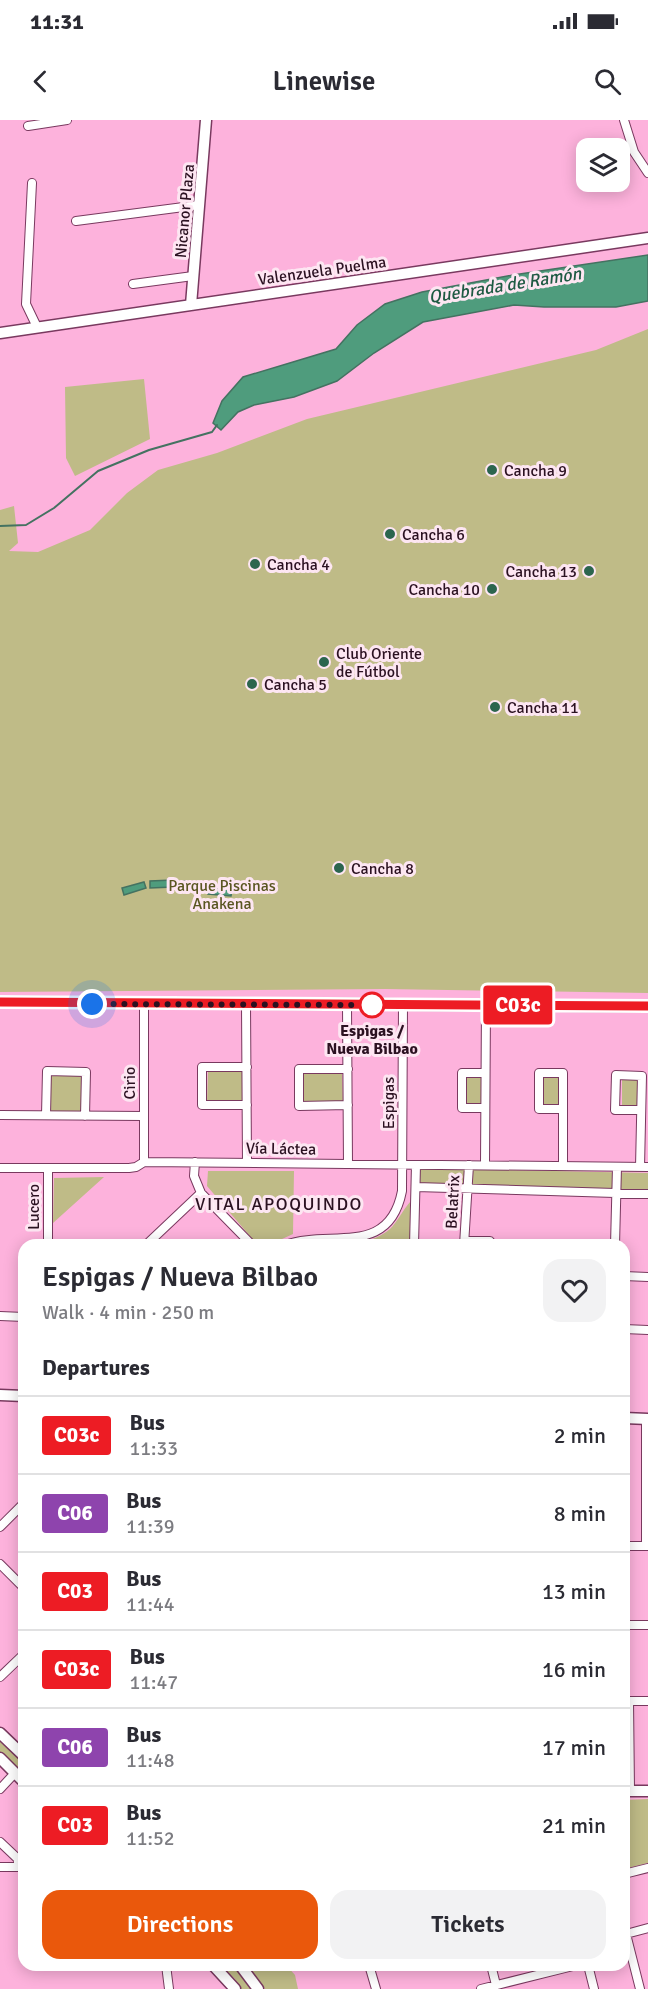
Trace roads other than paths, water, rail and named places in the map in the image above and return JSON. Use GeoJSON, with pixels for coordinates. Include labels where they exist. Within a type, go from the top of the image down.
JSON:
{"type":"FeatureCollection","features":[{"type":"Feature","properties":{"kind":"street"},"geometry":{"type":"LineString","coordinates":[[28,126],[67,120]]}},
{"type":"Feature","properties":{"kind":"street","name":"Nicanor Plaza"},"geometry":{"type":"LineString","coordinates":[[191,305],[206,120]]}},
{"type":"Feature","properties":{"kind":"street"},"geometry":{"type":"LineString","coordinates":[[624,120],[634,152],[648,173]]}},
{"type":"Feature","properties":{"kind":"street"},"geometry":{"type":"LineString","coordinates":[[32,183],[26,304],[37,327]]}},
{"type":"Feature","properties":{"kind":"street"},"geometry":{"type":"LineString","coordinates":[[76,221],[200,205]]}},
{"type":"Feature","properties":{"kind":"street","name":"Valenzuela Puelma"},"geometry":{"type":"LineString","coordinates":[[0,333],[648,238]]}},
{"type":"Feature","properties":{"kind":"street"},"geometry":{"type":"LineString","coordinates":[[133,284],[193,276]]}},
{"type":"Feature","properties":{"kind":"street"},"geometry":{"type":"LineString","coordinates":[[0,1002],[648,1006]]}},
{"type":"Feature","properties":{"kind":"street","name":"Cirio"},"geometry":{"type":"LineString","coordinates":[[144,1004],[144,1162]]}},
{"type":"Feature","properties":{"kind":"street"},"geometry":{"type":"LineString","coordinates":[[246,1005],[247,1163]]}},
{"type":"Feature","properties":{"kind":"street"},"geometry":{"type":"LineString","coordinates":[[348,1005],[348,1164]]}},
{"type":"Feature","properties":{"kind":"street","name":"Espigas"},"geometry":{"type":"LineString","coordinates":[[355,1239],[369,1235],[391,1217],[402,1191],[404,1005]]}},
{"type":"Feature","properties":{"kind":"street","name":"Belatrix"},"geometry":{"type":"LineString","coordinates":[[485,1165],[486,1005]]}},
{"type":"Feature","properties":{"kind":"street"},"geometry":{"type":"LineString","coordinates":[[247,1067],[202,1067],[202,1105],[247,1105]]}},
{"type":"Feature","properties":{"kind":"street"},"geometry":{"type":"LineString","coordinates":[[348,1069],[299,1069],[299,1106],[348,1105]]}},
{"type":"Feature","properties":{"kind":"street"},"geometry":{"type":"LineString","coordinates":[[46,1115],[47,1071],[57,1071],[86,1072],[85,1116]]}},
{"type":"Feature","properties":{"kind":"street"},"geometry":{"type":"LineString","coordinates":[[485,1108],[462,1108],[462,1072],[486,1073]]}},
{"type":"Feature","properties":{"kind":"street"},"geometry":{"type":"LineString","coordinates":[[562,1166],[563,1109],[563,1073],[539,1073],[539,1109],[563,1109]]}},
{"type":"Feature","properties":{"kind":"street","name":"Vía Láctea"},"geometry":{"type":"LineString","coordinates":[[0,1168],[129,1168],[144,1162],[644,1167],[642,1076],[616,1075],[615,1110],[641,1110]]}},
{"type":"Feature","properties":{"kind":"street"},"geometry":{"type":"LineString","coordinates":[[0,1115],[144,1116]]}},
{"type":"Feature","properties":{"kind":"street"},"geometry":{"type":"LineString","coordinates":[[195,1162],[194,1176],[201,1193],[246,1239]]}},
{"type":"Feature","properties":{"kind":"street"},"geometry":{"type":"LineString","coordinates":[[414,1239],[416,1165]]}},
{"type":"Feature","properties":{"kind":"street","name":"Belatrix"},"geometry":{"type":"LineString","coordinates":[[464,1239],[469,1165]]}},
{"type":"Feature","properties":{"kind":"street"},"geometry":{"type":"LineString","coordinates":[[615,1239],[617,1167]]}},
{"type":"Feature","properties":{"kind":"street","name":"Lucero"},"geometry":{"type":"LineString","coordinates":[[48,1169],[48,1239]]}},
{"type":"Feature","properties":{"kind":"street"},"geometry":{"type":"LineString","coordinates":[[416,1187],[648,1194]]}},
{"type":"Feature","properties":{"kind":"street"},"geometry":{"type":"LineString","coordinates":[[152,1239],[201,1193]]}},
{"type":"Feature","properties":{"kind":"street"},"geometry":{"type":"LineString","coordinates":[[630,1276],[648,1277]]}},
{"type":"Feature","properties":{"kind":"street"},"geometry":{"type":"LineString","coordinates":[[0,1316],[18,1317]]}},
{"type":"Feature","properties":{"kind":"street"},"geometry":{"type":"LineString","coordinates":[[630,1329],[648,1330]]}},
{"type":"Feature","properties":{"kind":"street"},"geometry":{"type":"LineString","coordinates":[[0,1395],[18,1396]]}},
{"type":"Feature","properties":{"kind":"street"},"geometry":{"type":"LineString","coordinates":[[630,1418],[647,1419],[647,1546],[630,1546]]}},
{"type":"Feature","properties":{"kind":"street"},"geometry":{"type":"LineString","coordinates":[[0,1527],[18,1509]]}},
{"type":"Feature","properties":{"kind":"street"},"geometry":{"type":"LineString","coordinates":[[0,1564],[18,1582]]}},
{"type":"Feature","properties":{"kind":"street"},"geometry":{"type":"LineString","coordinates":[[630,1624],[648,1625]]}},
{"type":"Feature","properties":{"kind":"street"},"geometry":{"type":"LineString","coordinates":[[0,1677],[18,1659]]}},
{"type":"Feature","properties":{"kind":"street"},"geometry":{"type":"LineString","coordinates":[[630,1701],[648,1701]]}},
{"type":"Feature","properties":{"kind":"street"},"geometry":{"type":"LineString","coordinates":[[0,1733],[18,1749]]}},
{"type":"Feature","properties":{"kind":"street"},"geometry":{"type":"LineString","coordinates":[[0,1758],[18,1776]]}},
{"type":"Feature","properties":{"kind":"street"},"geometry":{"type":"LineString","coordinates":[[0,1790],[15,1773]]}},
{"type":"Feature","properties":{"kind":"street"},"geometry":{"type":"LineString","coordinates":[[630,1791],[648,1791]]}},
{"type":"Feature","properties":{"kind":"street"},"geometry":{"type":"LineString","coordinates":[[0,1842],[18,1859]]}},
{"type":"Feature","properties":{"kind":"street"},"geometry":{"type":"LineString","coordinates":[[0,1867],[18,1867]]}},
{"type":"Feature","properties":{"kind":"street"},"geometry":{"type":"LineString","coordinates":[[630,1872],[648,1868]]}},
{"type":"Feature","properties":{"kind":"street"},"geometry":{"type":"LineString","coordinates":[[630,1930],[648,1928]]}},
{"type":"Feature","properties":{"kind":"street"},"geometry":{"type":"LineString","coordinates":[[630,1961],[640,1989]]}},
{"type":"Feature","properties":{"kind":"street"},"geometry":{"type":"LineString","coordinates":[[167,1971],[169,1989]]}},
{"type":"Feature","properties":{"kind":"street"},"geometry":{"type":"LineString","coordinates":[[218,1971],[235,1989]]}},
{"type":"Feature","properties":{"kind":"street"},"geometry":{"type":"LineString","coordinates":[[244,1971],[258,1989]]}},
{"type":"Feature","properties":{"kind":"street"},"geometry":{"type":"LineString","coordinates":[[371,1971],[376,1989]]}},
{"type":"Feature","properties":{"kind":"street"},"geometry":{"type":"LineString","coordinates":[[492,1971],[496,1985]]}},
{"type":"Feature","properties":{"kind":"street"},"geometry":{"type":"LineString","coordinates":[[484,1989],[496,1985],[514,1985],[558,1971]]}},
{"type":"Feature","properties":{"kind":"street"},"geometry":{"type":"LineString","coordinates":[[590,1971],[594,1989]]}},
{"type":"Feature","properties":{"kind":"water"},"geometry":{"type":"Polygon","coordinates":[[[648,255],[648,301],[616,307],[514,305],[423,322],[374,353],[337,381],[294,397],[254,405],[238,412],[221,430],[213,423],[222,401],[243,377],[336,349],[357,325],[385,304],[422,292],[513,275],[648,255]]]}},
{"type":"Feature","properties":{"kind":"water"},"geometry":{"type":"Polygon","coordinates":[[[173,880],[173,887],[150,888],[150,881],[173,880]]]}},
{"type":"Feature","properties":{"kind":"water"},"geometry":{"type":"Polygon","coordinates":[[[184,881],[206,885],[205,892],[182,888],[184,881]]]}},
{"type":"Feature","properties":{"kind":"water"},"geometry":{"type":"Polygon","coordinates":[[[144,882],[146,888],[124,895],[122,888],[144,882]]]}},
{"type":"Feature","properties":{"kind":"water"},"geometry":{"type":"Polygon","coordinates":[[[209,887],[232,889],[231,896],[208,894],[209,887]]]}},
{"type":"Feature","properties":{"kind":"waterway","name":"Quebrada de Ramón"},"geometry":{"type":"LineString","coordinates":[[0,526],[26,525],[54,508],[98,471],[149,450],[212,432],[217,425]]}},
{"type":"Feature","properties":{"kind":"place","name":"Cancha 9"},"geometry":{"type":"Point","coordinates":[492,470]}},
{"type":"Feature","properties":{"kind":"place","name":"Cancha 6"},"geometry":{"type":"Point","coordinates":[390,534]}},
{"type":"Feature","properties":{"kind":"place","name":"Cancha 4"},"geometry":{"type":"Point","coordinates":[255,564]}},
{"type":"Feature","properties":{"kind":"place","name":"Cancha 13"},"geometry":{"type":"Point","coordinates":[589,571]}},
{"type":"Feature","properties":{"kind":"place","name":"Cancha 10"},"geometry":{"type":"Point","coordinates":[492,589]}},
{"type":"Feature","properties":{"kind":"place","name":"Club Oriente de Fútbol"},"geometry":{"type":"Point","coordinates":[324,662]}},
{"type":"Feature","properties":{"kind":"place","name":"Cancha 5"},"geometry":{"type":"Point","coordinates":[252,684]}},
{"type":"Feature","properties":{"kind":"place","name":"Cancha 11"},"geometry":{"type":"Point","coordinates":[495,707]}},
{"type":"Feature","properties":{"kind":"place","name":"Cancha 8"},"geometry":{"type":"Point","coordinates":[339,868]}},
{"type":"Feature","properties":{"kind":"place","name":"Espigas / Nueva Bilbao"},"geometry":{"type":"Point","coordinates":[372,1005]}},
{"type":"Feature","properties":{"kind":"district","name":"VITAL APOQUINDO"},"geometry":{"type":"Point","coordinates":[279,1204]}},
{"type":"Feature","properties":{"kind":"park label","name":"Parque Piscinas Anakena"},"geometry":{"type":"Point","coordinates":[222,894]}}]}
